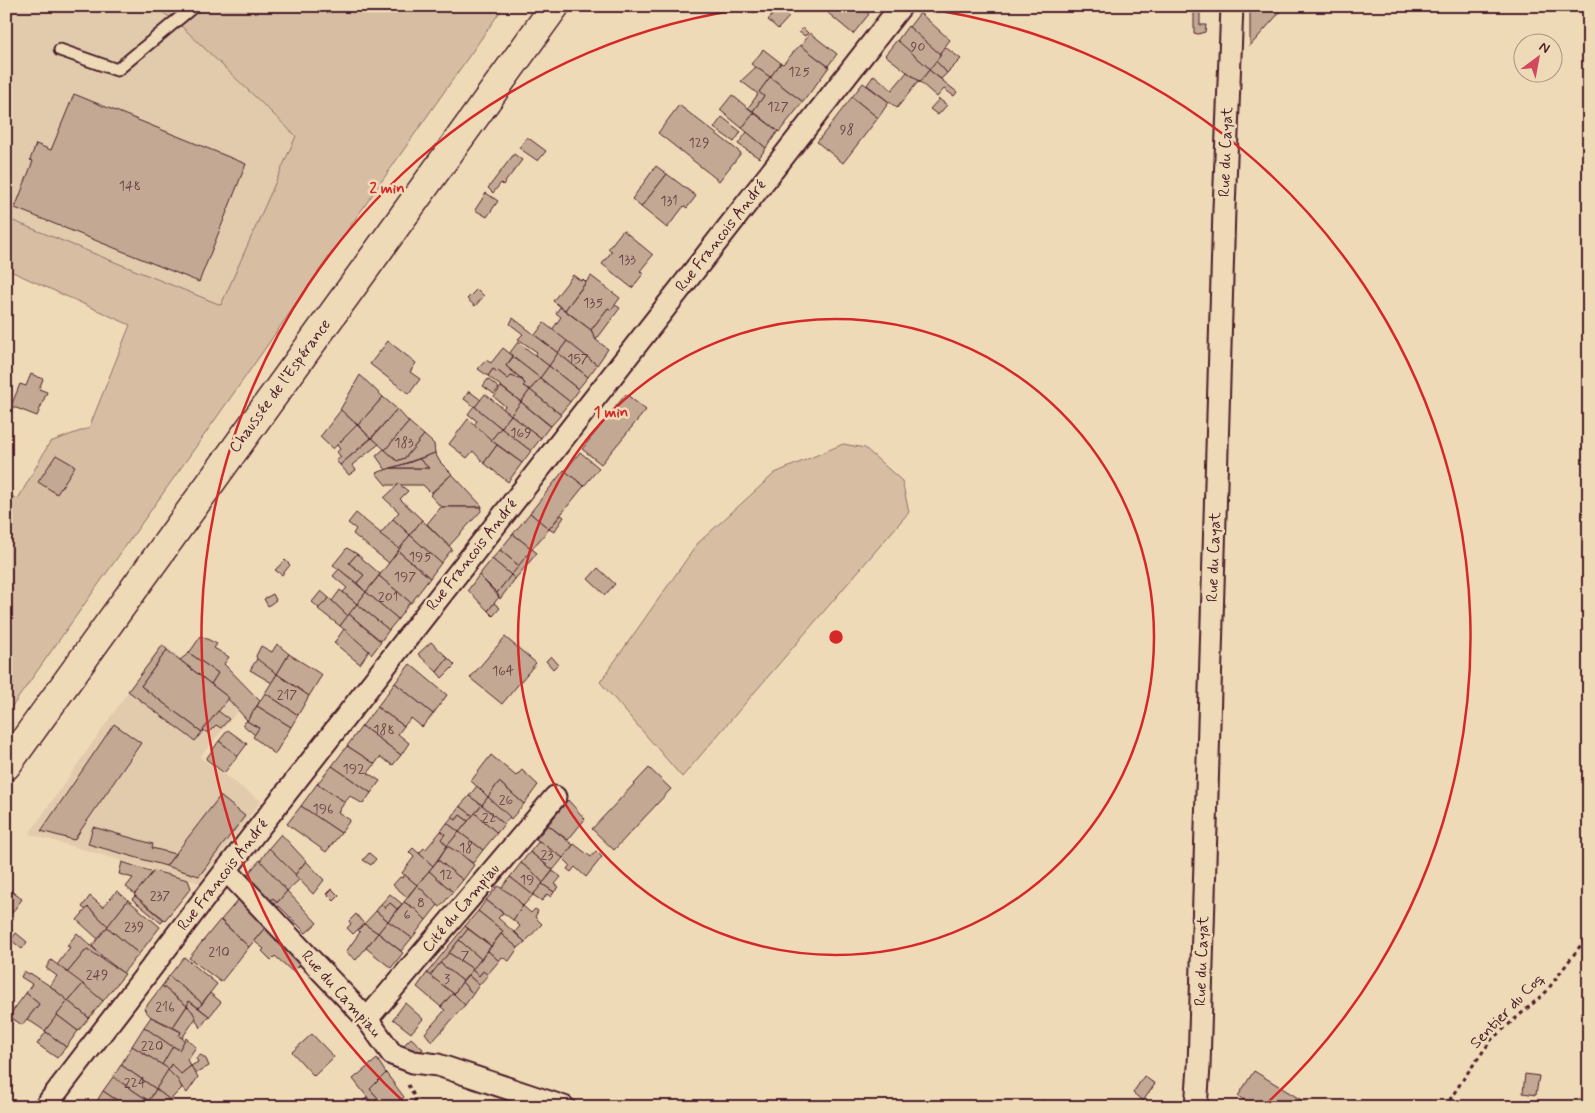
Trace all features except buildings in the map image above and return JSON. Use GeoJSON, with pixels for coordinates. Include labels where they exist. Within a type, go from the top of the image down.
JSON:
{"type":"FeatureCollection","features":[{"type":"Feature","properties":{"kind":"main road","name":"Chaussée de l'Espérance"},"geometry":{"type":"LineString","coordinates":[[6,766],[555,6]]}},
{"type":"Feature","properties":{"kind":"street","name":"Rue Francois André"},"geometry":{"type":"LineString","coordinates":[[45,1107],[226,870],[901,6]]}},
{"type":"Feature","properties":{"kind":"street","name":"Rue du Cayat"},"geometry":{"type":"LineString","coordinates":[[1196,1107],[1199,1067],[1223,229],[1232,6]]}},
{"type":"Feature","properties":{"kind":"street","name":"Cité du Campiau"},"geometry":{"type":"LineString","coordinates":[[367,1019],[555,797]]}},
{"type":"Feature","properties":{"kind":"street","name":"Rue du Campiau"},"geometry":{"type":"LineString","coordinates":[[226,870],[367,1019],[392,1054],[413,1062],[438,1065],[564,1107]]}},
{"type":"Feature","properties":{"kind":"lane"},"geometry":{"type":"LineString","coordinates":[[60,50],[117,70],[194,6]]}},
{"type":"Feature","properties":{"kind":"path","name":"Sentier du Coq"},"geometry":{"type":"LineString","coordinates":[[1445,1107],[1492,1039],[1546,992],[1589,934]]}},
{"type":"Feature","properties":{"kind":"shaded area"},"geometry":{"type":"Polygon","coordinates":[[[6,6],[153,6],[176,21],[296,136],[221,305],[6,218],[6,6]]]}},
{"type":"Feature","properties":{"kind":"shaded area"},"geometry":{"type":"Polygon","coordinates":[[[160,6],[504,6],[6,715],[6,494],[18,499],[50,442],[89,428],[130,325],[6,269],[6,218],[221,305],[296,136],[176,21],[157,9],[160,6]]]}},
{"type":"Feature","properties":{"kind":"shaded area"},"geometry":{"type":"Polygon","coordinates":[[[843,444],[865,448],[902,481],[909,512],[682,777],[600,682],[698,543],[775,473],[843,444]]]}},
{"type":"Feature","properties":{"kind":"shaded area"},"geometry":{"type":"Polygon","coordinates":[[[162,643],[229,698],[239,710],[200,757],[261,801],[199,883],[29,834],[162,643]]]}}]}
